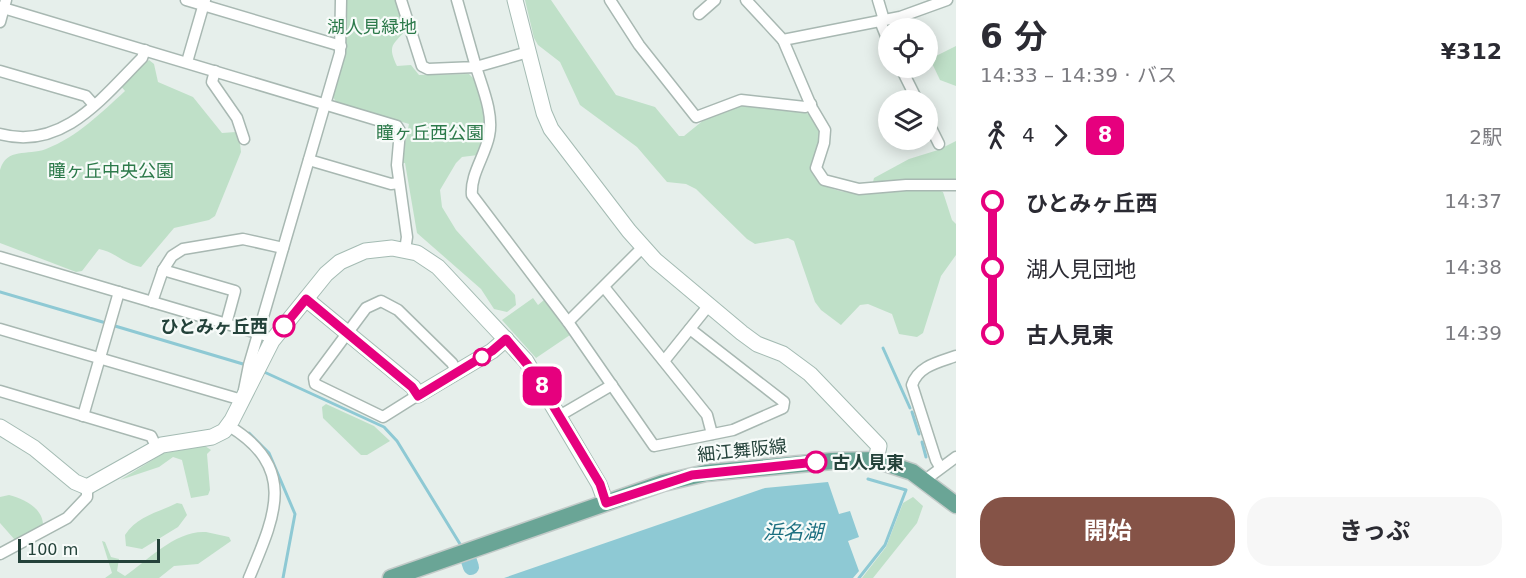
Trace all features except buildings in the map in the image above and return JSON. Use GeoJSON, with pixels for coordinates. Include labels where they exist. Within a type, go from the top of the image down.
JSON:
{"type":"FeatureCollection","features":[{"type":"Feature","properties":{"kind":"main road","name":"細江舞阪線"},"geometry":{"type":"LineString","coordinates":[[391,578],[670,480],[706,472],[840,460],[876,460],[901,466],[925,480],[956,505]]}},
{"type":"Feature","properties":{"kind":"street"},"geometry":{"type":"LineString","coordinates":[[186,0],[204,2],[341,46]]}},
{"type":"Feature","properties":{"kind":"street"},"geometry":{"type":"LineString","coordinates":[[242,400],[258,333],[341,46],[341,0]]}},
{"type":"Feature","properties":{"kind":"street"},"geometry":{"type":"LineString","coordinates":[[401,0],[422,66],[428,69],[476,67],[528,52]]}},
{"type":"Feature","properties":{"kind":"street"},"geometry":{"type":"LineString","coordinates":[[457,0],[489,115],[490,130],[473,180],[472,195],[568,322],[654,446],[733,430],[783,408],[784,402],[690,329]]}},
{"type":"Feature","properties":{"kind":"street"},"geometry":{"type":"LineString","coordinates":[[515,0],[544,113],[551,129],[643,247],[749,339],[783,354],[810,374],[879,446],[876,460]]}},
{"type":"Feature","properties":{"kind":"street"},"geometry":{"type":"LineString","coordinates":[[610,0],[639,45],[696,117],[741,100],[805,107],[811,104]]}},
{"type":"Feature","properties":{"kind":"street"},"geometry":{"type":"LineString","coordinates":[[699,14],[715,0]]}},
{"type":"Feature","properties":{"kind":"street"},"geometry":{"type":"LineString","coordinates":[[746,0],[783,40],[825,130],[824,143],[816,168],[824,180],[859,189],[897,185],[956,185]]}},
{"type":"Feature","properties":{"kind":"street"},"geometry":{"type":"LineString","coordinates":[[878,0],[882,18]]}},
{"type":"Feature","properties":{"kind":"street"},"geometry":{"type":"LineString","coordinates":[[891,18],[914,13],[947,0]]}},
{"type":"Feature","properties":{"kind":"street"},"geometry":{"type":"LineString","coordinates":[[187,62],[204,2]]}},
{"type":"Feature","properties":{"kind":"street"},"geometry":{"type":"LineString","coordinates":[[0,22],[3,5],[397,126],[401,138],[396,159],[407,237],[405,250]]}},
{"type":"Feature","properties":{"kind":"street"},"geometry":{"type":"LineString","coordinates":[[783,40],[878,21]]}},
{"type":"Feature","properties":{"kind":"street"},"geometry":{"type":"LineString","coordinates":[[0,134],[28,137],[52,133],[74,123],[142,57],[145,50]]}},
{"type":"Feature","properties":{"kind":"street"},"geometry":{"type":"LineString","coordinates":[[214,70],[212,82],[237,118],[244,139]]}},
{"type":"Feature","properties":{"kind":"street"},"geometry":{"type":"LineString","coordinates":[[0,71],[86,96],[94,105]]}},
{"type":"Feature","properties":{"kind":"street"},"geometry":{"type":"LineString","coordinates":[[309,160],[391,184],[399,183]]}},
{"type":"Feature","properties":{"kind":"street"},"geometry":{"type":"LineString","coordinates":[[153,302],[163,270],[172,256],[190,248],[243,239],[284,248]]}},
{"type":"Feature","properties":{"kind":"street"},"geometry":{"type":"LineString","coordinates":[[568,322],[643,247]]}},
{"type":"Feature","properties":{"kind":"street"},"geometry":{"type":"LineString","coordinates":[[0,427],[34,448],[75,482],[87,487],[99,483],[157,448],[212,437],[229,426],[274,338],[332,268],[348,257],[383,248],[405,250],[424,257],[438,267],[526,361],[600,484],[606,503]]}},
{"type":"Feature","properties":{"kind":"street"},"geometry":{"type":"LineString","coordinates":[[0,257],[274,338]]}},
{"type":"Feature","properties":{"kind":"street"},"geometry":{"type":"LineString","coordinates":[[163,270],[235,291],[226,324]]}},
{"type":"Feature","properties":{"kind":"street"},"geometry":{"type":"LineString","coordinates":[[604,287],[708,415],[712,435]]}},
{"type":"Feature","properties":{"kind":"street"},"geometry":{"type":"LineString","coordinates":[[83,416],[119,292]]}},
{"type":"Feature","properties":{"kind":"street"},"geometry":{"type":"LineString","coordinates":[[306,299],[412,387],[418,396]]}},
{"type":"Feature","properties":{"kind":"street"},"geometry":{"type":"LineString","coordinates":[[457,372],[398,310],[386,302],[370,304],[314,378],[315,384],[383,417],[492,351],[506,339]]}},
{"type":"Feature","properties":{"kind":"street"},"geometry":{"type":"LineString","coordinates":[[664,361],[709,305]]}},
{"type":"Feature","properties":{"kind":"street"},"geometry":{"type":"LineString","coordinates":[[0,328],[242,400]]}},
{"type":"Feature","properties":{"kind":"street"},"geometry":{"type":"LineString","coordinates":[[940,467],[930,444],[912,385],[914,378],[924,368],[956,356]]}},
{"type":"Feature","properties":{"kind":"street"},"geometry":{"type":"LineString","coordinates":[[559,416],[612,385]]}},
{"type":"Feature","properties":{"kind":"street"},"geometry":{"type":"LineString","coordinates":[[0,391],[151,436],[157,448]]}},
{"type":"Feature","properties":{"kind":"street"},"geometry":{"type":"LineString","coordinates":[[229,426],[251,441],[263,453],[270,468],[274,490],[274,515],[249,578]]}},
{"type":"Feature","properties":{"kind":"street"},"geometry":{"type":"LineString","coordinates":[[925,480],[956,457]]}},
{"type":"Feature","properties":{"kind":"street"},"geometry":{"type":"LineString","coordinates":[[0,554],[71,515],[87,497],[87,487]]}},
{"type":"Feature","properties":{"kind":"green space","name":"湖人見緑地"},"geometry":{"type":"Polygon","coordinates":[[[345,0],[397,0],[405,31],[392,49],[397,66],[411,65],[419,75],[469,74],[476,81],[486,116],[487,130],[478,155],[462,157],[440,190],[442,207],[456,230],[515,295],[516,305],[507,312],[494,309],[481,289],[417,233],[405,163],[401,163],[409,124],[336,102],[332,95],[346,45],[345,0]]]}},
{"type":"Feature","properties":{"kind":"green space"},"geometry":{"type":"Polygon","coordinates":[[[525,0],[551,0],[616,95],[655,107],[679,136],[684,136],[705,119],[742,104],[801,110],[814,118],[819,127],[820,137],[812,167],[814,175],[821,183],[843,192],[856,193],[908,190],[943,192],[952,220],[956,224],[956,255],[941,276],[923,333],[917,337],[899,334],[892,314],[868,304],[860,305],[841,325],[821,310],[815,302],[794,241],[788,238],[755,244],[696,189],[686,184],[667,182],[637,147],[580,105],[560,62],[538,45],[534,38],[525,0]]]}},
{"type":"Feature","properties":{"kind":"green space"},"geometry":{"type":"Polygon","coordinates":[[[956,46],[956,86],[940,80],[938,55],[956,46]]]}},
{"type":"Feature","properties":{"kind":"green space","name":"瞳ヶ丘中央公園"},"geometry":{"type":"Polygon","coordinates":[[[149,60],[154,64],[158,82],[193,97],[222,133],[236,132],[239,135],[241,152],[215,216],[209,220],[174,228],[141,267],[99,249],[82,271],[76,272],[0,243],[0,170],[7,158],[46,149],[68,138],[98,116],[125,91],[120,85],[149,60]]]}},
{"type":"Feature","properties":{"kind":"green space"},"geometry":{"type":"Polygon","coordinates":[[[956,141],[956,181],[873,182],[874,178],[909,159],[938,150],[956,141]]]}},
{"type":"Feature","properties":{"kind":"green space"},"geometry":{"type":"Polygon","coordinates":[[[533,298],[538,305],[544,300],[570,335],[536,358],[502,320],[533,298]]]}},
{"type":"Feature","properties":{"kind":"green space"},"geometry":{"type":"Polygon","coordinates":[[[326,404],[374,426],[390,441],[367,455],[361,455],[323,418],[322,407],[326,404]]]}},
{"type":"Feature","properties":{"kind":"green space"},"geometry":{"type":"Polygon","coordinates":[[[205,446],[211,450],[207,454],[210,490],[208,495],[191,498],[182,460],[173,457],[159,467],[120,480],[164,453],[205,446]]]}},
{"type":"Feature","properties":{"kind":"green space"},"geometry":{"type":"Polygon","coordinates":[[[9,495],[32,505],[40,515],[43,527],[15,540],[0,523],[0,497],[9,495]]]}},
{"type":"Feature","properties":{"kind":"green space"},"geometry":{"type":"Polygon","coordinates":[[[913,497],[923,506],[917,523],[873,578],[862,578],[886,547],[903,503],[913,497]]]}},
{"type":"Feature","properties":{"kind":"green space"},"geometry":{"type":"Polygon","coordinates":[[[177,503],[182,504],[187,515],[178,527],[142,549],[126,546],[125,535],[135,523],[177,503]]]}},
{"type":"Feature","properties":{"kind":"green space"},"geometry":{"type":"Polygon","coordinates":[[[206,532],[229,537],[231,541],[198,564],[174,566],[159,578],[105,578],[112,573],[102,541],[105,542],[111,557],[119,559],[117,571],[125,576],[173,541],[195,533],[206,532]]]}},
{"type":"Feature","properties":{"kind":"water","name":"浜名湖"},"geometry":{"type":"Polygon","coordinates":[[[828,482],[839,514],[850,511],[859,537],[848,541],[859,571],[853,578],[504,578],[765,488],[828,482]]]}},
{"type":"Feature","properties":{"kind":"waterway"},"geometry":{"type":"LineString","coordinates":[[0,292],[106,323]]}},
{"type":"Feature","properties":{"kind":"waterway"},"geometry":{"type":"LineString","coordinates":[[115,326],[243,364]]}},
{"type":"Feature","properties":{"kind":"waterway"},"geometry":{"type":"LineString","coordinates":[[883,348],[910,408]]}},
{"type":"Feature","properties":{"kind":"waterway"},"geometry":{"type":"LineString","coordinates":[[262,371],[384,427],[397,441],[460,544]]}},
{"type":"Feature","properties":{"kind":"waterway"},"geometry":{"type":"LineString","coordinates":[[912,412],[919,434]]}},
{"type":"Feature","properties":{"kind":"waterway"},"geometry":{"type":"LineString","coordinates":[[249,433],[269,453],[295,514],[283,578]]}},
{"type":"Feature","properties":{"kind":"waterway"},"geometry":{"type":"LineString","coordinates":[[922,442],[926,457]]}},
{"type":"Feature","properties":{"kind":"waterway"},"geometry":{"type":"LineString","coordinates":[[859,578],[885,545],[906,490],[868,479]]}},
{"type":"Feature","properties":{"kind":"waterway"},"geometry":{"type":"LineString","coordinates":[[468,558],[471,567]]}},
{"type":"Feature","properties":{"kind":"bus line","name":"8"},"geometry":{"type":"LineString","coordinates":[[284,326],[306,299],[412,387],[418,396],[492,351],[506,339],[531,369],[600,484],[606,503],[677,478],[706,472],[816,462]]}},
{"type":"Feature","properties":{"kind":"place","name":"ひとみヶ丘西"},"geometry":{"type":"Point","coordinates":[284,326]}},
{"type":"Feature","properties":{"kind":"place","name":"古人見東"},"geometry":{"type":"Point","coordinates":[816,462]}},
{"type":"Feature","properties":{"kind":"park label","name":"瞳ヶ丘西公園"},"geometry":{"type":"Point","coordinates":[430,132]}}]}
